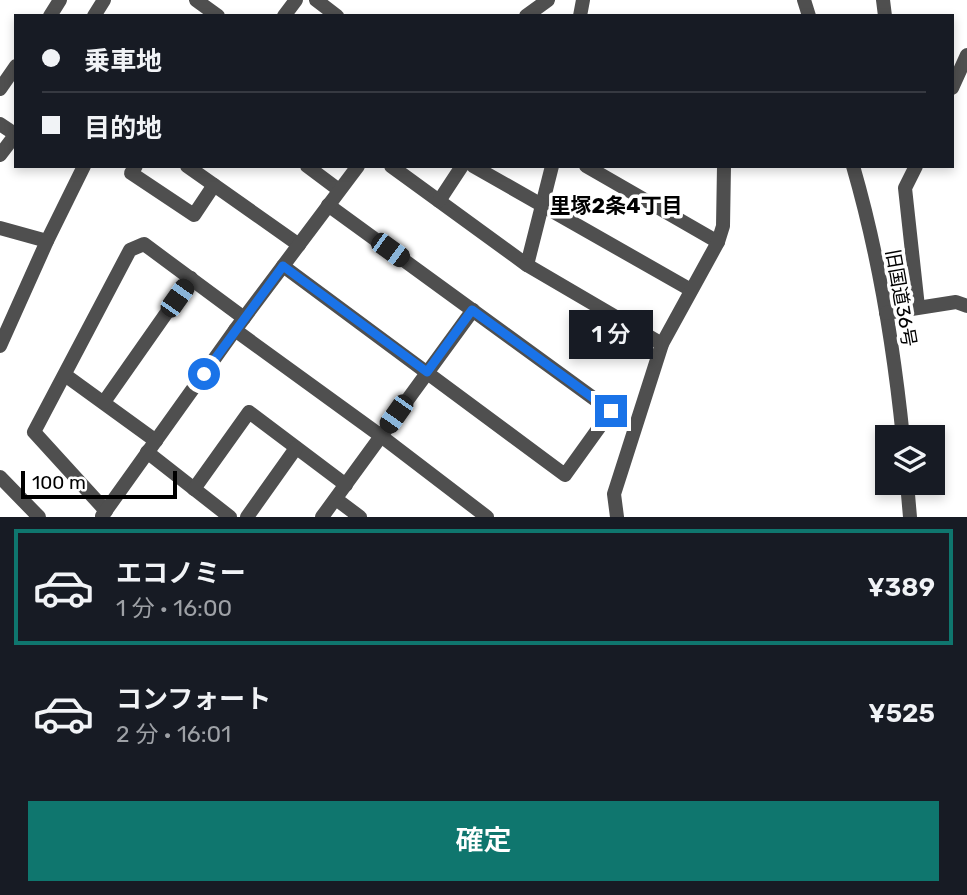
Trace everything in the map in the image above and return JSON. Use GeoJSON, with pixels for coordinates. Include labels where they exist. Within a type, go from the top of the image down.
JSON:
{"type":"FeatureCollection","features":[{"type":"Feature","properties":{"kind":"street"},"geometry":{"type":"LineString","coordinates":[[196,0],[215,14]]}},
{"type":"Feature","properties":{"kind":"street"},"geometry":{"type":"LineString","coordinates":[[316,0],[334,14]]}},
{"type":"Feature","properties":{"kind":"street"},"geometry":{"type":"LineString","coordinates":[[529,14],[548,0]]}},
{"type":"Feature","properties":{"kind":"street"},"geometry":{"type":"LineString","coordinates":[[954,84],[967,55]]}},
{"type":"Feature","properties":{"kind":"street"},"geometry":{"type":"LineString","coordinates":[[0,89],[14,69]]}},
{"type":"Feature","properties":{"kind":"street"},"geometry":{"type":"LineString","coordinates":[[0,155],[14,137]]}},
{"type":"Feature","properties":{"kind":"street"},"geometry":{"type":"LineString","coordinates":[[0,346],[83,168]]}},
{"type":"Feature","properties":{"kind":"street"},"geometry":{"type":"LineString","coordinates":[[135,168],[131,173],[194,215],[214,186]]}},
{"type":"Feature","properties":{"kind":"street"},"geometry":{"type":"LineString","coordinates":[[190,168],[299,245]]}},
{"type":"Feature","properties":{"kind":"street"},"geometry":{"type":"LineString","coordinates":[[310,168],[340,190]]}},
{"type":"Feature","properties":{"kind":"street"},"geometry":{"type":"LineString","coordinates":[[244,318],[144,244],[130,250],[34,432],[104,515],[235,330],[299,245],[328,205],[356,168]]}},
{"type":"Feature","properties":{"kind":"street"},"geometry":{"type":"LineString","coordinates":[[394,168],[527,265],[662,344]]}},
{"type":"Feature","properties":{"kind":"street"},"geometry":{"type":"LineString","coordinates":[[439,201],[461,168]]}},
{"type":"Feature","properties":{"kind":"street"},"geometry":{"type":"LineString","coordinates":[[476,168],[691,290]]}},
{"type":"Feature","properties":{"kind":"street"},"geometry":{"type":"LineString","coordinates":[[527,265],[552,168]]}},
{"type":"Feature","properties":{"kind":"street"},"geometry":{"type":"LineString","coordinates":[[589,168],[718,242]]}},
{"type":"Feature","properties":{"kind":"street"},"geometry":{"type":"LineString","coordinates":[[617,517],[614,494],[662,344],[718,242],[723,226],[724,168]]}},
{"type":"Feature","properties":{"kind":"street","name":"旧国道36号"},"geometry":{"type":"LineString","coordinates":[[854,168],[886,313],[901,425]]}},
{"type":"Feature","properties":{"kind":"street"},"geometry":{"type":"LineString","coordinates":[[915,168],[905,188],[918,307]]}},
{"type":"Feature","properties":{"kind":"street"},"geometry":{"type":"LineString","coordinates":[[283,266],[565,475],[611,411],[328,205]]}},
{"type":"Feature","properties":{"kind":"street"},"geometry":{"type":"LineString","coordinates":[[0,228],[47,241]]}},
{"type":"Feature","properties":{"kind":"street"},"geometry":{"type":"LineString","coordinates":[[104,401],[191,278]]}},
{"type":"Feature","properties":{"kind":"street"},"geometry":{"type":"LineString","coordinates":[[886,313],[956,302],[967,306]]}},
{"type":"Feature","properties":{"kind":"street"},"geometry":{"type":"LineString","coordinates":[[322,517],[472,310]]}},
{"type":"Feature","properties":{"kind":"street"},"geometry":{"type":"LineString","coordinates":[[235,330],[487,517]]}},
{"type":"Feature","properties":{"kind":"street"},"geometry":{"type":"LineString","coordinates":[[65,375],[104,401],[194,489],[230,517]]}},
{"type":"Feature","properties":{"kind":"street"},"geometry":{"type":"LineString","coordinates":[[194,489],[249,412],[346,485]]}},
{"type":"Feature","properties":{"kind":"street"},"geometry":{"type":"LineString","coordinates":[[247,517],[296,448]]}},
{"type":"Feature","properties":{"kind":"street"},"geometry":{"type":"LineString","coordinates":[[0,477],[39,517]]}},
{"type":"Feature","properties":{"kind":"street"},"geometry":{"type":"LineString","coordinates":[[908,495],[910,517]]}},
{"type":"Feature","properties":{"kind":"street"},"geometry":{"type":"LineString","coordinates":[[336,499],[360,517]]}},
{"type":"Feature","properties":{"kind":"district","name":"里塚2条4丁目"},"geometry":{"type":"Point","coordinates":[616,205]}},
{"type":"Feature","properties":{"kind":"route"},"geometry":{"type":"LineString","coordinates":[[204,374],[283,266],[427,372],[472,310],[611,411]]}}]}
